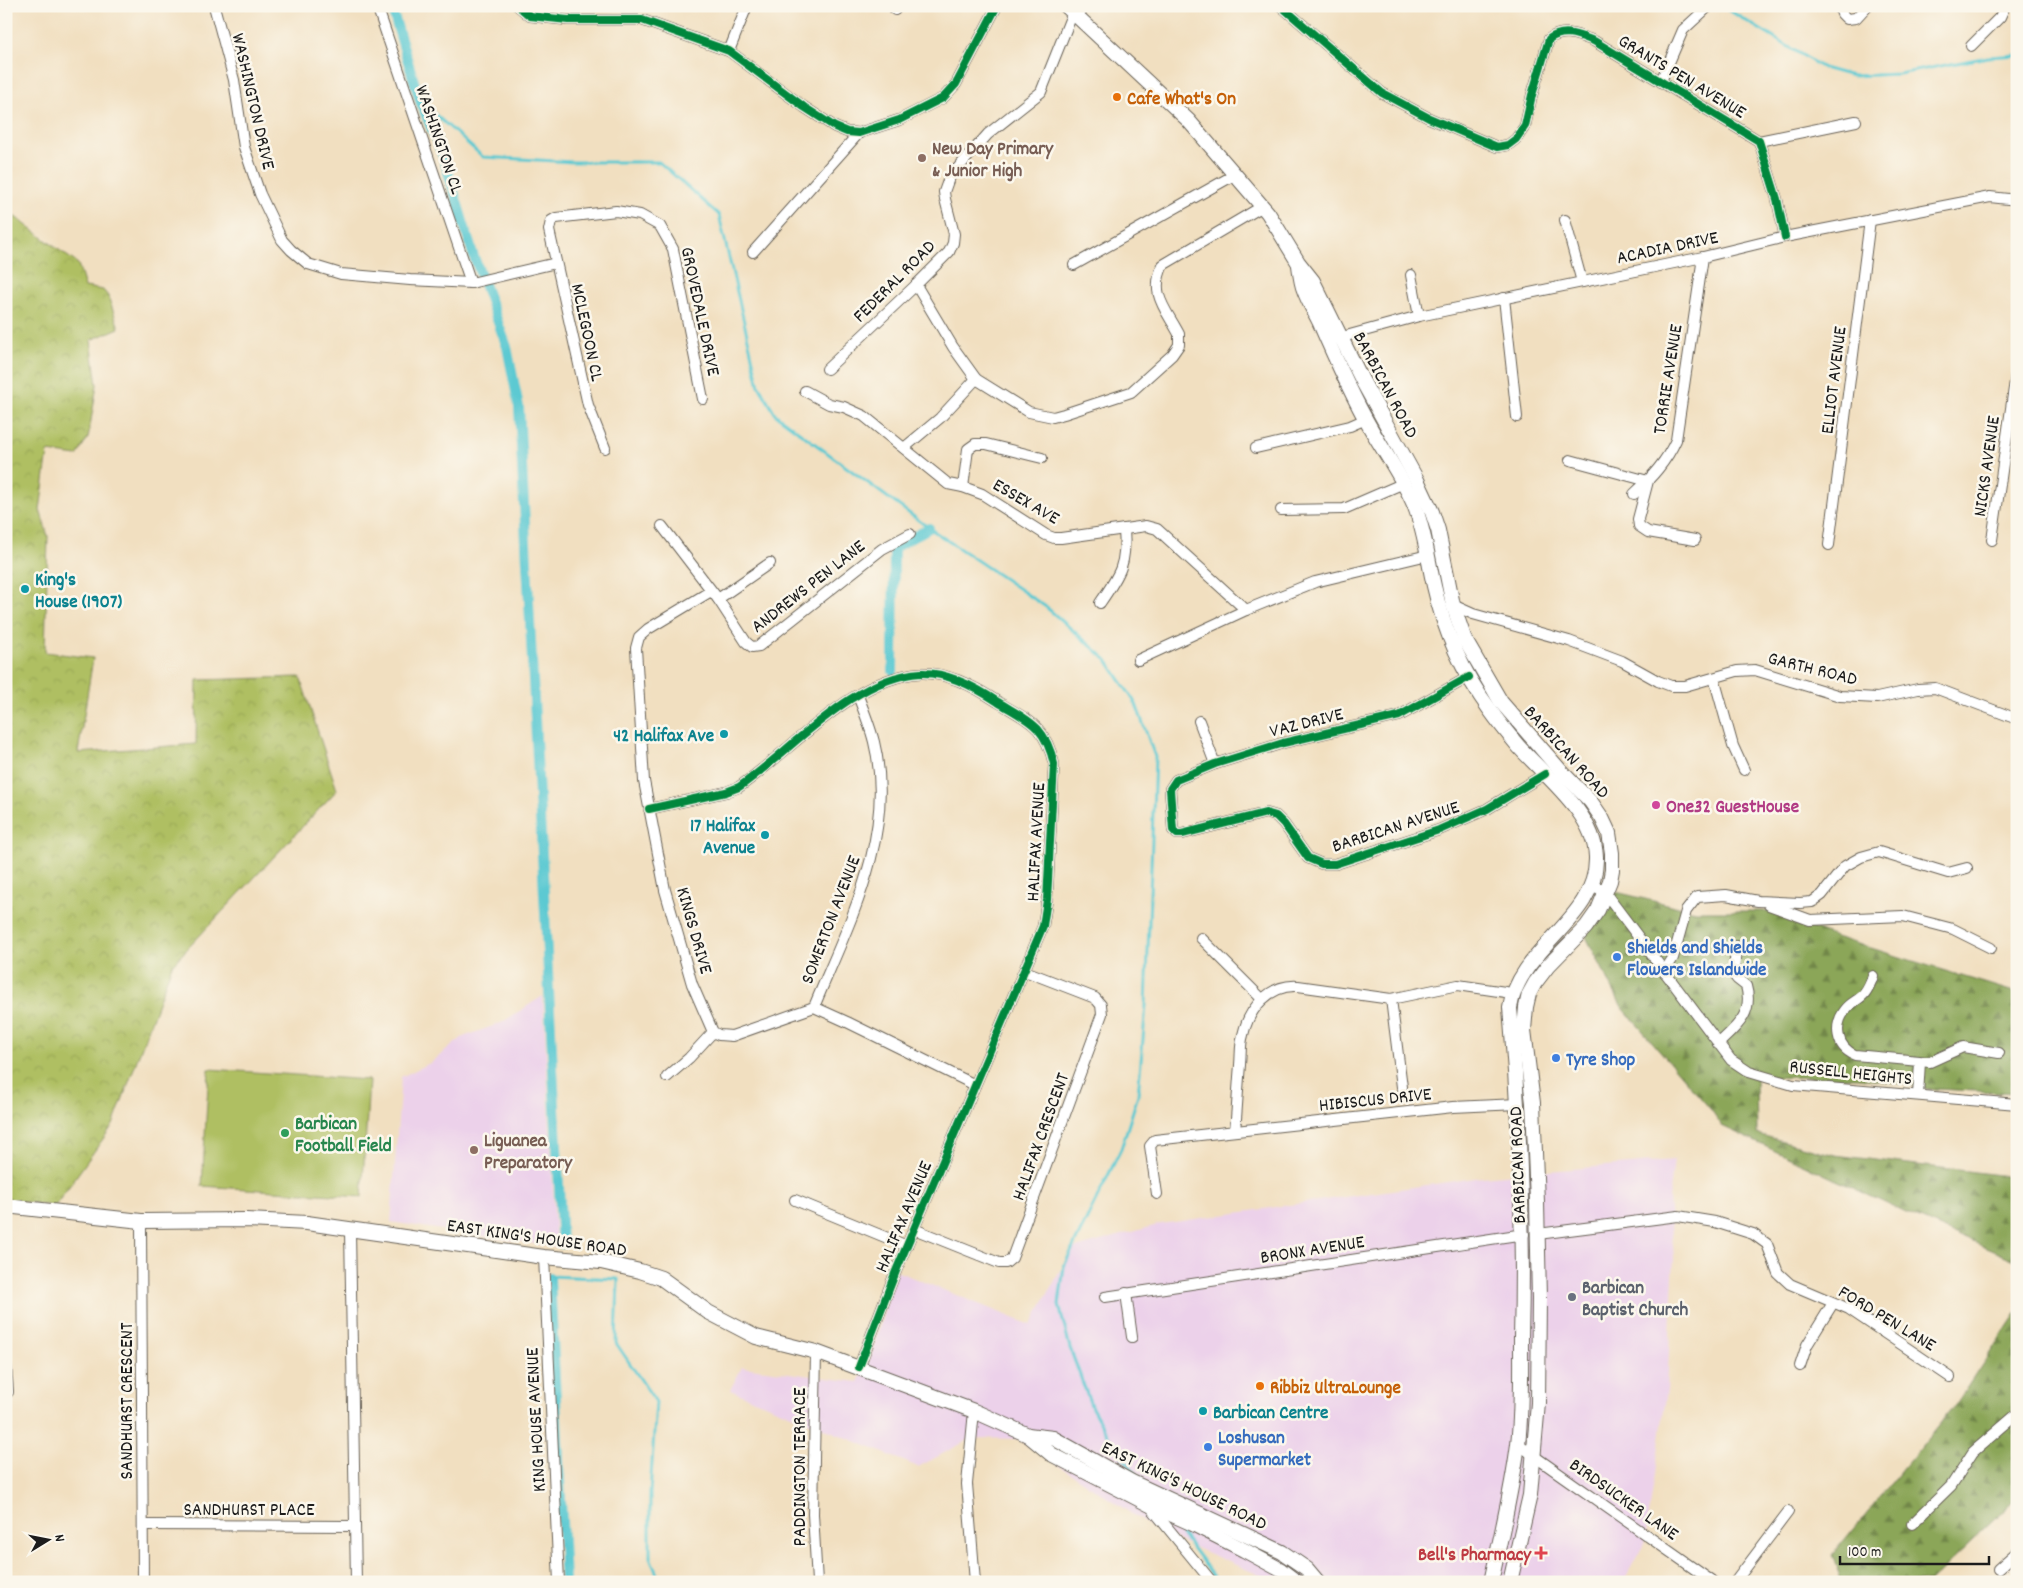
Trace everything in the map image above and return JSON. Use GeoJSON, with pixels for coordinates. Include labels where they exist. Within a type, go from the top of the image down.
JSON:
{"type":"FeatureCollection","features":[{"type":"Feature","properties":{"kind":"main road","name":"BARBICAN ROAD"},"geometry":{"type":"LineString","coordinates":[[1070,9],[1188,120],[1263,206],[1298,262],[1304,290],[1432,512],[1442,546],[1452,605],[1465,640],[1501,702],[1560,770],[1591,802],[1609,833],[1612,854],[1610,881],[1598,910],[1586,927],[1548,966],[1528,994],[1524,1030],[1533,1103],[1531,1234],[1518,1443],[1507,1514],[1491,1582]]}},
{"type":"Feature","properties":{"kind":"main road","name":"BARBICAN ROAD"},"geometry":{"type":"LineString","coordinates":[[1334,340],[1366,419],[1404,483],[1423,529],[1440,612],[1449,638],[1469,677],[1502,724],[1581,814],[1592,833],[1596,855],[1596,874],[1588,894],[1580,906],[1526,968],[1512,993],[1510,1008],[1531,1234],[1538,1403],[1530,1496],[1510,1582]]}},
{"type":"Feature","properties":{"kind":"main road","name":"EAST KING'S HOUSE ROAD"},"geometry":{"type":"LineString","coordinates":[[6,1206],[141,1221],[246,1220],[307,1223],[544,1257],[601,1262],[640,1270],[660,1278],[708,1312],[756,1337],[816,1352],[859,1367],[974,1411],[1028,1435],[1050,1454],[1269,1563],[1297,1582]]}},
{"type":"Feature","properties":{"kind":"main road","name":"EAST KING'S HOUSE ROAD"},"geometry":{"type":"LineString","coordinates":[[1028,1435],[1053,1438],[1132,1482],[1282,1552],[1307,1569],[1318,1582]]}},
{"type":"Feature","properties":{"kind":"street","name":"WASHINGTON DRIVE"},"geometry":{"type":"LineString","coordinates":[[214,6],[234,80],[244,147],[260,194],[276,232],[291,250],[308,264],[341,274],[471,283],[556,263]]}},
{"type":"Feature","properties":{"kind":"street","name":"WASHINGTON CL"},"geometry":{"type":"LineString","coordinates":[[378,6],[471,283]]}},
{"type":"Feature","properties":{"kind":"street"},"geometry":{"type":"LineString","coordinates":[[518,6],[530,16],[568,20],[642,20],[729,51],[835,127],[847,132],[859,133],[899,120],[943,98],[956,84],[997,6]]}},
{"type":"Feature","properties":{"kind":"street"},"geometry":{"type":"LineString","coordinates":[[729,51],[746,6]]}},
{"type":"Feature","properties":{"kind":"street","name":"GRANTS PEN AVENUE"},"geometry":{"type":"LineString","coordinates":[[1281,6],[1382,93],[1428,118],[1497,147],[1508,145],[1516,139],[1525,126],[1532,95],[1549,40],[1554,35],[1573,33],[1594,41],[1759,140],[1777,199],[1786,237]]}},
{"type":"Feature","properties":{"kind":"street"},"geometry":{"type":"LineString","coordinates":[[1661,81],[1683,30],[1709,6]]}},
{"type":"Feature","properties":{"kind":"street"},"geometry":{"type":"LineString","coordinates":[[1839,6],[1842,14],[1847,19],[1856,18],[1867,6]]}},
{"type":"Feature","properties":{"kind":"street"},"geometry":{"type":"LineString","coordinates":[[1971,46],[2000,17],[2004,6]]}},
{"type":"Feature","properties":{"kind":"street","name":"FEDERAL ROAD"},"geometry":{"type":"LineString","coordinates":[[827,369],[949,252],[954,234],[944,192],[949,178],[988,134],[1041,92],[1070,9]]}},
{"type":"Feature","properties":{"kind":"street"},"geometry":{"type":"LineString","coordinates":[[1759,140],[1856,121]]}},
{"type":"Feature","properties":{"kind":"street"},"geometry":{"type":"LineString","coordinates":[[753,252],[859,133]]}},
{"type":"Feature","properties":{"kind":"street"},"geometry":{"type":"LineString","coordinates":[[1074,265],[1236,174]]}},
{"type":"Feature","properties":{"kind":"street","name":"ACADIA DRIVE"},"geometry":{"type":"LineString","coordinates":[[1334,340],[1419,316],[1786,237],[1990,197],[2017,200]]}},
{"type":"Feature","properties":{"kind":"street"},"geometry":{"type":"LineString","coordinates":[[916,285],[953,347],[976,379],[1028,412],[1039,416],[1053,416],[1131,392],[1172,355],[1180,340],[1179,334],[1159,298],[1156,287],[1163,265],[1263,206]]}},
{"type":"Feature","properties":{"kind":"street","name":"GROVEDALE DRIVE"},"geometry":{"type":"LineString","coordinates":[[551,221],[561,216],[616,211],[640,215],[660,226],[673,249],[703,399]]}},
{"type":"Feature","properties":{"kind":"street"},"geometry":{"type":"LineString","coordinates":[[1565,220],[1582,282]]}},
{"type":"Feature","properties":{"kind":"street","name":"ELLIOT AVENUE"},"geometry":{"type":"LineString","coordinates":[[1829,545],[1870,220]]}},
{"type":"Feature","properties":{"kind":"street","name":"MCLEGOON CL"},"geometry":{"type":"LineString","coordinates":[[551,221],[549,230],[588,404],[605,448]]}},
{"type":"Feature","properties":{"kind":"street","name":"TORRIE AVENUE"},"geometry":{"type":"LineString","coordinates":[[1634,494],[1648,481],[1670,454],[1676,440],[1704,256]]}},
{"type":"Feature","properties":{"kind":"street"},"geometry":{"type":"LineString","coordinates":[[1412,275],[1419,316]]}},
{"type":"Feature","properties":{"kind":"street"},"geometry":{"type":"LineString","coordinates":[[1504,298],[1518,417]]}},
{"type":"Feature","properties":{"kind":"street","name":"NICKS AVENUE"},"geometry":{"type":"LineString","coordinates":[[1992,540],[2017,367]]}},
{"type":"Feature","properties":{"kind":"street"},"geometry":{"type":"LineString","coordinates":[[904,448],[940,418],[976,379]]}},
{"type":"Feature","properties":{"kind":"street","name":"ESSEX AVE"},"geometry":{"type":"LineString","coordinates":[[805,391],[829,404],[844,406],[864,416],[948,484],[982,494],[1046,535],[1061,538],[1146,526],[1157,529],[1246,610]]}},
{"type":"Feature","properties":{"kind":"street"},"geometry":{"type":"LineString","coordinates":[[1256,448],[1350,426],[1366,419]]}},
{"type":"Feature","properties":{"kind":"street"},"geometry":{"type":"LineString","coordinates":[[963,487],[968,449],[975,444],[986,444],[1042,458]]}},
{"type":"Feature","properties":{"kind":"street"},"geometry":{"type":"LineString","coordinates":[[1570,460],[1648,481],[1638,519],[1639,526],[1648,532],[1695,540]]}},
{"type":"Feature","properties":{"kind":"street"},"geometry":{"type":"LineString","coordinates":[[1281,510],[1344,509],[1404,483]]}},
{"type":"Feature","properties":{"kind":"street","name":"ANDREWS PEN LANE"},"geometry":{"type":"LineString","coordinates":[[662,526],[714,595],[746,642],[752,647],[759,646],[882,549],[910,534]]}},
{"type":"Feature","properties":{"kind":"street"},"geometry":{"type":"LineString","coordinates":[[1100,603],[1114,583],[1125,558],[1124,529]]}},
{"type":"Feature","properties":{"kind":"street"},"geometry":{"type":"LineString","coordinates":[[1138,660],[1246,610],[1315,582],[1428,555]]}},
{"type":"Feature","properties":{"kind":"street","name":"KINGS DRIVE"},"geometry":{"type":"LineString","coordinates":[[714,1032],[692,984],[673,921],[644,781],[636,648],[639,637],[648,629],[770,563]]}},
{"type":"Feature","properties":{"kind":"street","name":"GARTH ROAD"},"geometry":{"type":"LineString","coordinates":[[1452,605],[1472,614],[1569,641],[1622,661],[1671,686],[1685,686],[1737,670],[1755,670],[1840,696],[1877,698],[1918,689],[1934,688],[2017,719]]}},
{"type":"Feature","properties":{"kind":"street","name":"HALIFAX AVENUE"},"geometry":{"type":"LineString","coordinates":[[650,809],[726,792],[739,786],[842,704],[878,684],[899,676],[922,673],[972,685],[1036,725],[1050,746],[1054,764],[1048,900],[1043,926],[896,1271],[859,1367]]}},
{"type":"Feature","properties":{"kind":"street","name":"VAZ DRIVE"},"geometry":{"type":"LineString","coordinates":[[1171,808],[1170,789],[1176,780],[1215,764],[1282,743],[1398,716],[1469,677]]}},
{"type":"Feature","properties":{"kind":"street"},"geometry":{"type":"LineString","coordinates":[[1714,678],[1733,746],[1744,770]]}},
{"type":"Feature","properties":{"kind":"street","name":"SOMERTON AVENUE"},"geometry":{"type":"LineString","coordinates":[[814,1007],[866,879],[875,844],[880,803],[878,767],[875,744],[858,696]]}},
{"type":"Feature","properties":{"kind":"street"},"geometry":{"type":"LineString","coordinates":[[1199,721],[1215,764]]}},
{"type":"Feature","properties":{"kind":"street","name":"BARBICAN AVENUE"},"geometry":{"type":"LineString","coordinates":[[1171,808],[1172,828],[1174,832],[1179,834],[1266,813],[1276,816],[1284,824],[1308,858],[1322,864],[1335,864],[1439,830],[1487,809],[1545,774]]}},
{"type":"Feature","properties":{"kind":"street"},"geometry":{"type":"LineString","coordinates":[[1664,972],[1673,958],[1686,911],[1697,897],[1726,895],[1758,901],[1812,902],[1822,895],[1844,866],[1879,852],[1948,873],[1960,872],[1967,868]]}},
{"type":"Feature","properties":{"kind":"street","name":"RUSSELL HEIGHTS"},"geometry":{"type":"LineString","coordinates":[[1593,884],[1606,894],[1730,1060],[1749,1072],[1793,1085],[2017,1104]]}},
{"type":"Feature","properties":{"kind":"street"},"geometry":{"type":"LineString","coordinates":[[1758,901],[1810,920],[1903,916],[1953,928],[1992,948]]}},
{"type":"Feature","properties":{"kind":"street"},"geometry":{"type":"LineString","coordinates":[[1201,938],[1262,999]]}},
{"type":"Feature","properties":{"kind":"street"},"geometry":{"type":"LineString","coordinates":[[1718,1044],[1746,1014],[1748,992],[1746,986],[1734,975],[1736,946]]}},
{"type":"Feature","properties":{"kind":"street","name":"HALIFAX CRESCENT"},"geometry":{"type":"LineString","coordinates":[[914,1230],[999,1263],[1006,1263],[1012,1258],[1102,1014],[1101,1004],[1095,998],[1025,971]]}},
{"type":"Feature","properties":{"kind":"street"},"geometry":{"type":"LineString","coordinates":[[1873,976],[1865,992],[1847,1007],[1839,1019],[1838,1036],[1841,1045],[1848,1052],[1855,1055],[1920,1062],[1935,1061],[1955,1049],[1963,1047],[1999,1053]]}},
{"type":"Feature","properties":{"kind":"street"},"geometry":{"type":"LineString","coordinates":[[1235,1131],[1242,1035],[1249,1016],[1262,999],[1276,989],[1286,985],[1392,999],[1458,985],[1512,993]]}},
{"type":"Feature","properties":{"kind":"street"},"geometry":{"type":"LineString","coordinates":[[1392,999],[1402,1087]]}},
{"type":"Feature","properties":{"kind":"street"},"geometry":{"type":"LineString","coordinates":[[667,1077],[714,1032],[719,1035],[732,1036],[780,1021],[814,1007],[975,1085]]}},
{"type":"Feature","properties":{"kind":"street"},"geometry":{"type":"LineString","coordinates":[[1918,1095],[1920,1062]]}},
{"type":"Feature","properties":{"kind":"street","name":"HIBISCUS DRIVE"},"geometry":{"type":"LineString","coordinates":[[1157,1194],[1150,1146],[1155,1140],[1454,1107],[1518,1104]]}},
{"type":"Feature","properties":{"kind":"street"},"geometry":{"type":"LineString","coordinates":[[795,1200],[908,1246]]}},
{"type":"Feature","properties":{"kind":"street","name":"FORD PEN LANE"},"geometry":{"type":"LineString","coordinates":[[1531,1234],[1678,1216],[1715,1222],[1753,1234],[1766,1244],[1778,1273],[1790,1284],[1849,1310],[1950,1377]]}},
{"type":"Feature","properties":{"kind":"street","name":"SANDHURST CRESCENT"},"geometry":{"type":"LineString","coordinates":[[141,1221],[143,1582]]}},
{"type":"Feature","properties":{"kind":"street"},"geometry":{"type":"LineString","coordinates":[[350,1230],[356,1582]]}},
{"type":"Feature","properties":{"kind":"street","name":"BRONX AVENUE"},"geometry":{"type":"LineString","coordinates":[[1105,1297],[1531,1234]]}},
{"type":"Feature","properties":{"kind":"street","name":"KING HOUSE AVENUE"},"geometry":{"type":"LineString","coordinates":[[544,1257],[559,1582]]}},
{"type":"Feature","properties":{"kind":"street"},"geometry":{"type":"LineString","coordinates":[[1126,1293],[1132,1337]]}},
{"type":"Feature","properties":{"kind":"street"},"geometry":{"type":"LineString","coordinates":[[1800,1366],[1807,1345],[1833,1302]]}},
{"type":"Feature","properties":{"kind":"street","name":"PADDINGTON TERRACE"},"geometry":{"type":"LineString","coordinates":[[816,1352],[813,1514],[817,1582]]}},
{"type":"Feature","properties":{"kind":"street"},"geometry":{"type":"LineString","coordinates":[[6,1364],[8,1392]]}},
{"type":"Feature","properties":{"kind":"street"},"geometry":{"type":"LineString","coordinates":[[974,1411],[967,1484],[975,1582]]}},
{"type":"Feature","properties":{"kind":"street"},"geometry":{"type":"LineString","coordinates":[[1912,1524],[1951,1486],[1973,1452],[2017,1414]]}},
{"type":"Feature","properties":{"kind":"street","name":"BIRDSUCKER LANE"},"geometry":{"type":"LineString","coordinates":[[1518,1443],[1713,1582]]}},
{"type":"Feature","properties":{"kind":"street"},"geometry":{"type":"LineString","coordinates":[[1150,1505],[1212,1582]]}},
{"type":"Feature","properties":{"kind":"street"},"geometry":{"type":"LineString","coordinates":[[1735,1582],[1788,1512]]}},
{"type":"Feature","properties":{"kind":"street","name":"SANDHURST PLACE"},"geometry":{"type":"LineString","coordinates":[[144,1525],[355,1526]]}},
{"type":"Feature","properties":{"kind":"street"},"geometry":{"type":"LineString","coordinates":[[1998,1569],[2017,1552]]}},
{"type":"Feature","properties":{"kind":"shaded area","name":"Liguanea Preparatory"},"geometry":{"type":"Polygon","coordinates":[[[543,996],[556,1247],[391,1222],[401,1077],[432,1062],[463,1037],[501,1023],[543,996]]]}},
{"type":"Feature","properties":{"kind":"shaded area"},"geometry":{"type":"Polygon","coordinates":[[[1674,1160],[1669,1199],[1674,1258],[1667,1390],[1645,1542],[1623,1582],[1276,1582],[1161,1533],[1018,1439],[972,1438],[918,1467],[730,1390],[742,1367],[858,1382],[871,1356],[896,1271],[1031,1325],[1072,1249],[1161,1224],[1482,1177],[1674,1160]]]}},
{"type":"Feature","properties":{"kind":"green space"},"geometry":{"type":"Polygon","coordinates":[[[6,210],[78,264],[85,287],[103,290],[108,296],[119,328],[91,340],[97,385],[88,438],[77,456],[48,452],[40,510],[48,536],[45,652],[93,658],[78,753],[196,744],[197,680],[300,677],[337,790],[172,965],[113,1125],[55,1206],[6,1199],[6,210]]]}},
{"type":"Feature","properties":{"kind":"green space"},"geometry":{"type":"Polygon","coordinates":[[[1612,891],[1695,911],[1770,911],[1832,936],[2017,993],[2017,1093],[1935,1089],[1858,1078],[1756,1077],[1757,1134],[1835,1155],[2016,1177],[2017,1261],[1906,1213],[1722,1126],[1712,1111],[1622,1007],[1586,937],[1612,891]]]}},
{"type":"Feature","properties":{"kind":"green space","name":"Barbican Football Field"},"geometry":{"type":"Polygon","coordinates":[[[209,1069],[369,1080],[362,1197],[202,1186],[209,1069]]]}},
{"type":"Feature","properties":{"kind":"green space"},"geometry":{"type":"Polygon","coordinates":[[[2017,1312],[2017,1498],[1929,1582],[1842,1582],[1832,1555],[1956,1404],[2017,1312]]]}},
{"type":"Feature","properties":{"kind":"waterway"},"geometry":{"type":"LineString","coordinates":[[391,6],[420,101],[443,156],[473,254],[507,347],[519,407],[562,1244]]}},
{"type":"Feature","properties":{"kind":"waterway"},"geometry":{"type":"LineString","coordinates":[[1722,6],[1823,68],[1852,76],[1899,74],[1988,57],[2017,55]]}},
{"type":"Feature","properties":{"kind":"waterway"},"geometry":{"type":"LineString","coordinates":[[420,101],[483,157],[573,162],[659,162],[719,215],[759,386],[776,415],[929,528],[1046,607],[1107,660],[1136,704],[1155,757],[1146,1005],[1138,1095],[1121,1149],[1064,1266],[1059,1305],[1070,1348],[1092,1408],[1111,1442],[1141,1480]]}},
{"type":"Feature","properties":{"kind":"waterway"},"geometry":{"type":"LineString","coordinates":[[893,671],[894,548],[929,528]]}},
{"type":"Feature","properties":{"kind":"waterway"},"geometry":{"type":"LineString","coordinates":[[550,1276],[618,1279],[616,1343],[656,1402],[650,1493],[650,1557],[660,1582]]}},
{"type":"Feature","properties":{"kind":"waterway"},"geometry":{"type":"LineString","coordinates":[[550,1278],[565,1582]]}},
{"type":"Feature","properties":{"kind":"waterway"},"geometry":{"type":"LineString","coordinates":[[1172,1521],[1218,1582]]}},
{"type":"Feature","properties":{"kind":"cycle path"},"geometry":{"type":"LineString","coordinates":[[518,6],[530,16],[568,20],[642,20],[729,51],[804,107],[835,127],[847,132],[859,133],[899,120],[943,98],[956,84],[997,6]]}},
{"type":"Feature","properties":{"kind":"cycle path"},"geometry":{"type":"LineString","coordinates":[[1281,6],[1382,93],[1429,118],[1497,147],[1508,145],[1516,139],[1525,126],[1549,39],[1566,33],[1594,41],[1759,141],[1777,199],[1785,237]]}},
{"type":"Feature","properties":{"kind":"cycle path"},"geometry":{"type":"LineString","coordinates":[[649,809],[726,792],[739,787],[824,718],[848,701],[871,687],[896,678],[921,673],[941,675],[971,686],[1019,714],[1040,732],[1050,751],[1054,764],[1047,900],[1043,926],[896,1271],[859,1367]]}},
{"type":"Feature","properties":{"kind":"cycle path"},"geometry":{"type":"LineString","coordinates":[[1469,677],[1399,716],[1283,743],[1215,764],[1176,780],[1170,789],[1173,830],[1177,834],[1182,834],[1266,813],[1276,816],[1284,824],[1308,858],[1322,864],[1335,864],[1439,830],[1487,809],[1545,774]]}},
{"type":"Feature","properties":{"kind":"place","name":"Cafe What's On"},"geometry":{"type":"Point","coordinates":[1117,97]}},
{"type":"Feature","properties":{"kind":"place","name":"New Day Primary & Junior High"},"geometry":{"type":"Point","coordinates":[922,158]}},
{"type":"Feature","properties":{"kind":"place","name":"King's House (1907)"},"geometry":{"type":"Point","coordinates":[25,589]}},
{"type":"Feature","properties":{"kind":"place","name":"42 Halifax Ave"},"geometry":{"type":"Point","coordinates":[724,734]}},
{"type":"Feature","properties":{"kind":"place","name":"One32 GuestHouse"},"geometry":{"type":"Point","coordinates":[1656,805]}},
{"type":"Feature","properties":{"kind":"place","name":"17 Halifax Avenue"},"geometry":{"type":"Point","coordinates":[765,835]}},
{"type":"Feature","properties":{"kind":"place","name":"Shields and Shields Flowers Islandwide"},"geometry":{"type":"Point","coordinates":[1617,957]}},
{"type":"Feature","properties":{"kind":"place","name":"Tyre Shop"},"geometry":{"type":"Point","coordinates":[1556,1058]}},
{"type":"Feature","properties":{"kind":"place","name":"Barbican Football Field"},"geometry":{"type":"Point","coordinates":[285,1133]}},
{"type":"Feature","properties":{"kind":"place","name":"Liguanea Preparatory"},"geometry":{"type":"Point","coordinates":[474,1150]}},
{"type":"Feature","properties":{"kind":"place","name":"Barbican Baptist Church"},"geometry":{"type":"Point","coordinates":[1572,1297]}},
{"type":"Feature","properties":{"kind":"place","name":"Ribbiz UltraLounge"},"geometry":{"type":"Point","coordinates":[1260,1386]}},
{"type":"Feature","properties":{"kind":"place","name":"Barbican Centre"},"geometry":{"type":"Point","coordinates":[1203,1411]}},
{"type":"Feature","properties":{"kind":"place","name":"Loshusan Supermarket"},"geometry":{"type":"Point","coordinates":[1208,1447]}},
{"type":"Feature","properties":{"kind":"place","name":"Bell's Pharmacy"},"geometry":{"type":"Point","coordinates":[1541,1553]}}]}
